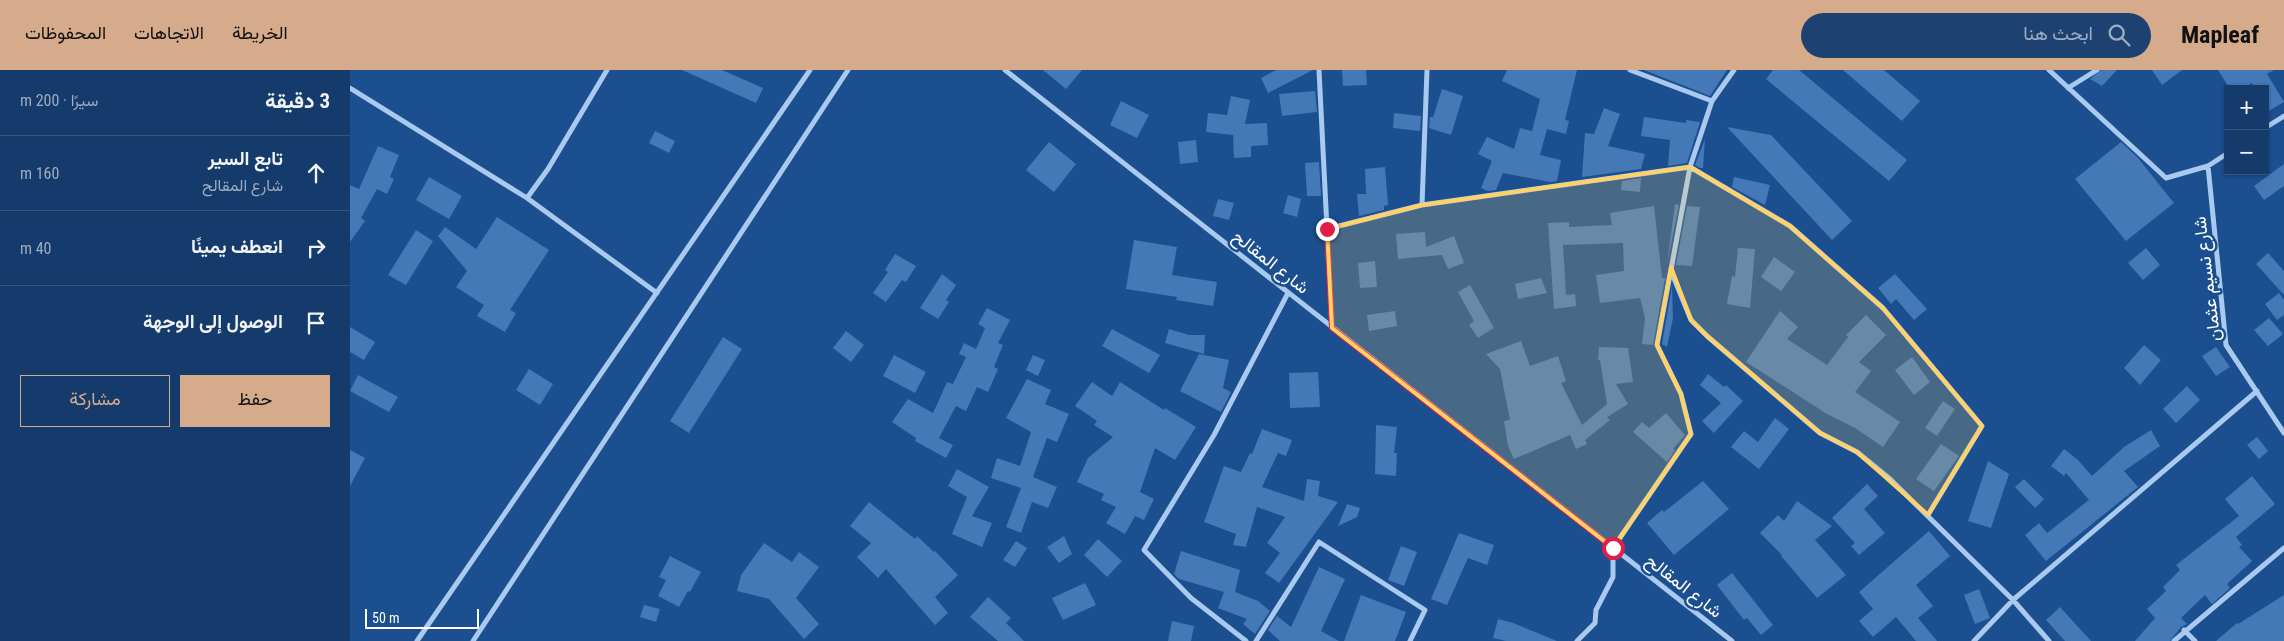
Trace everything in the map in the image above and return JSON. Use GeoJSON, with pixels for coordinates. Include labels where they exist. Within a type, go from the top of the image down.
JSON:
{"type":"FeatureCollection","features":[{"type":"Feature","properties":{"kind":"street"},"geometry":{"type":"LineString","coordinates":[[527,198],[548,169],[607,70]]}},
{"type":"Feature","properties":{"kind":"street"},"geometry":{"type":"LineString","coordinates":[[417,641],[810,70]]}},
{"type":"Feature","properties":{"kind":"street"},"geometry":{"type":"LineString","coordinates":[[473,641],[848,70]]}},
{"type":"Feature","properties":{"kind":"street","name":"شارع المقالح"},"geometry":{"type":"LineString","coordinates":[[1004,70],[1732,641]]}},
{"type":"Feature","properties":{"kind":"street"},"geometry":{"type":"LineString","coordinates":[[1319,70],[1332,328]]}},
{"type":"Feature","properties":{"kind":"street"},"geometry":{"type":"LineString","coordinates":[[1422,204],[1427,70]]}},
{"type":"Feature","properties":{"kind":"street"},"geometry":{"type":"LineString","coordinates":[[1630,70],[1712,101]]}},
{"type":"Feature","properties":{"kind":"street"},"geometry":{"type":"LineString","coordinates":[[1577,641],[1594,623],[1596,610],[1613,577],[1613,548],[1691,434],[1681,394],[1657,345],[1690,167],[1712,101],[1734,70]]}},
{"type":"Feature","properties":{"kind":"street"},"geometry":{"type":"LineString","coordinates":[[2050,70],[2166,178],[2208,166],[2224,156]]}},
{"type":"Feature","properties":{"kind":"street"},"geometry":{"type":"LineString","coordinates":[[2068,88],[2096,70]]}},
{"type":"Feature","properties":{"kind":"street"},"geometry":{"type":"LineString","coordinates":[[350,88],[527,198],[657,293]]}},
{"type":"Feature","properties":{"kind":"street"},"geometry":{"type":"LineString","coordinates":[[2269,125],[2284,116]]}},
{"type":"Feature","properties":{"kind":"street","name":"شارع نسيم عثمان"},"geometry":{"type":"LineString","coordinates":[[2208,166],[2226,345],[2284,433]]}},
{"type":"Feature","properties":{"kind":"street"},"geometry":{"type":"LineString","coordinates":[[1327,229],[1422,204],[1690,167],[1790,226],[1876,302],[1982,426],[1928,515]]}},
{"type":"Feature","properties":{"kind":"street"},"geometry":{"type":"LineString","coordinates":[[1671,271],[1691,320],[1707,336],[1820,432],[1857,452],[1928,515],[2013,600],[2050,641]]}},
{"type":"Feature","properties":{"kind":"street"},"geometry":{"type":"LineString","coordinates":[[1246,641],[1191,598],[1144,550],[1214,435],[1288,293]]}},
{"type":"Feature","properties":{"kind":"street"},"geometry":{"type":"LineString","coordinates":[[1974,641],[2013,600],[2257,391]]}},
{"type":"Feature","properties":{"kind":"street"},"geometry":{"type":"LineString","coordinates":[[1256,641],[1319,542],[1425,610],[1410,641]]}},
{"type":"Feature","properties":{"kind":"street"},"geometry":{"type":"LineString","coordinates":[[2174,641],[2184,630],[2284,548]]}},
{"type":"Feature","properties":{"kind":"street"},"geometry":{"type":"LineString","coordinates":[[2184,630],[2195,641]]}},
{"type":"Feature","properties":{"kind":"highlighted area"},"geometry":{"type":"Polygon","coordinates":[[[1690,167],[1790,226],[1883,308],[1982,426],[1928,515],[1857,452],[1820,433],[1707,336],[1691,320],[1671,267],[1657,345],[1681,394],[1691,434],[1613,548],[1332,328],[1327,229],[1422,205],[1690,167]]]}},
{"type":"Feature","properties":{"kind":"building"},"geometry":{"type":"Polygon","coordinates":[[[682,70],[722,70],[763,88],[756,103],[682,70]]]}},
{"type":"Feature","properties":{"kind":"building"},"geometry":{"type":"Polygon","coordinates":[[[1043,70],[1082,70],[1066,89],[1043,70]]]}},
{"type":"Feature","properties":{"kind":"building"},"geometry":{"type":"Polygon","coordinates":[[[1276,70],[1313,70],[1268,93],[1261,78],[1276,70]]]}},
{"type":"Feature","properties":{"kind":"building"},"geometry":{"type":"Polygon","coordinates":[[[1342,70],[1366,70],[1367,85],[1343,86],[1342,70]]]}},
{"type":"Feature","properties":{"kind":"building"},"geometry":{"type":"Polygon","coordinates":[[[1507,70],[1577,70],[1565,120],[1569,121],[1566,134],[1547,129],[1540,155],[1561,160],[1557,181],[1550,182],[1503,173],[1496,190],[1488,191],[1481,188],[1492,161],[1478,154],[1487,137],[1514,149],[1520,128],[1532,131],[1540,99],[1502,81],[1507,70]]]}},
{"type":"Feature","properties":{"kind":"building"},"geometry":{"type":"Polygon","coordinates":[[[1644,70],[1727,70],[1710,96],[1644,70]]]}},
{"type":"Feature","properties":{"kind":"building"},"geometry":{"type":"Polygon","coordinates":[[[1773,70],[1799,70],[1907,160],[1889,181],[1766,79],[1773,70]]]}},
{"type":"Feature","properties":{"kind":"building"},"geometry":{"type":"Polygon","coordinates":[[[1843,70],[1884,70],[1920,101],[1902,121],[1843,70]]]}},
{"type":"Feature","properties":{"kind":"building"},"geometry":{"type":"Polygon","coordinates":[[[2101,70],[2117,70],[2102,86],[2090,79],[2101,70]]]}},
{"type":"Feature","properties":{"kind":"building"},"geometry":{"type":"Polygon","coordinates":[[[2152,70],[2182,70],[2162,85],[2152,70]]]}},
{"type":"Feature","properties":{"kind":"building"},"geometry":{"type":"Polygon","coordinates":[[[2218,70],[2274,70],[2267,74],[2284,102],[2269,111],[2269,85],[2253,85],[2252,83],[2249,85],[2227,85],[2218,70]]]}},
{"type":"Feature","properties":{"kind":"building"},"geometry":{"type":"Polygon","coordinates":[[[1442,89],[1463,96],[1451,135],[1429,128],[1430,117],[1433,117],[1442,89]]]}},
{"type":"Feature","properties":{"kind":"building"},"geometry":{"type":"Polygon","coordinates":[[[1315,91],[1317,112],[1282,116],[1279,94],[1315,91]]]}},
{"type":"Feature","properties":{"kind":"building"},"geometry":{"type":"Polygon","coordinates":[[[1231,96],[1250,100],[1245,124],[1267,123],[1268,145],[1251,146],[1251,157],[1234,158],[1233,135],[1206,132],[1208,113],[1227,115],[1231,96]]]}},
{"type":"Feature","properties":{"kind":"building"},"geometry":{"type":"Polygon","coordinates":[[[1121,101],[1149,115],[1137,138],[1110,125],[1121,101]]]}},
{"type":"Feature","properties":{"kind":"building"},"geometry":{"type":"Polygon","coordinates":[[[1604,108],[1620,114],[1608,146],[1645,154],[1641,169],[1582,177],[1585,133],[1594,134],[1604,108]]]}},
{"type":"Feature","properties":{"kind":"building"},"geometry":{"type":"Polygon","coordinates":[[[1394,113],[1421,116],[1420,131],[1393,128],[1394,113]]]}},
{"type":"Feature","properties":{"kind":"building"},"geometry":{"type":"Polygon","coordinates":[[[1644,117],[1686,123],[1686,120],[1700,122],[1687,163],[1668,166],[1670,140],[1641,136],[1644,117]]]}},
{"type":"Feature","properties":{"kind":"building"},"geometry":{"type":"Polygon","coordinates":[[[1727,127],[1771,135],[1852,221],[1832,240],[1727,127]]]}},
{"type":"Feature","properties":{"kind":"building"},"geometry":{"type":"Polygon","coordinates":[[[655,131],[675,141],[669,153],[649,143],[655,131]]]}},
{"type":"Feature","properties":{"kind":"building"},"geometry":{"type":"Polygon","coordinates":[[[1705,139],[1703,168],[1700,168],[1695,165],[1705,139]]]}},
{"type":"Feature","properties":{"kind":"building"},"geometry":{"type":"Polygon","coordinates":[[[1196,140],[1198,162],[1180,164],[1178,142],[1196,140]]]}},
{"type":"Feature","properties":{"kind":"building"},"geometry":{"type":"Polygon","coordinates":[[[1049,142],[1076,164],[1054,192],[1026,170],[1049,142]]]}},
{"type":"Feature","properties":{"kind":"building"},"geometry":{"type":"Polygon","coordinates":[[[2121,142],[2138,158],[2174,203],[2126,241],[2075,179],[2121,142]]]}},
{"type":"Feature","properties":{"kind":"building"},"geometry":{"type":"Polygon","coordinates":[[[378,146],[399,155],[390,177],[394,179],[387,194],[377,189],[361,218],[365,221],[350,242],[350,185],[359,189],[378,146]]]}},
{"type":"Feature","properties":{"kind":"building"},"geometry":{"type":"Polygon","coordinates":[[[1319,162],[1321,196],[1307,196],[1305,163],[1319,162]]]}},
{"type":"Feature","properties":{"kind":"building"},"geometry":{"type":"Polygon","coordinates":[[[2284,164],[2284,186],[2264,200],[2254,186],[2284,164]]]}},
{"type":"Feature","properties":{"kind":"building"},"geometry":{"type":"Polygon","coordinates":[[[1385,167],[1388,205],[1384,206],[1384,210],[1359,216],[1357,194],[1366,194],[1365,169],[1385,167]]]}},
{"type":"Feature","properties":{"kind":"building"},"geometry":{"type":"Polygon","coordinates":[[[429,177],[462,196],[449,219],[416,200],[429,177]]]}},
{"type":"Feature","properties":{"kind":"building"},"geometry":{"type":"Polygon","coordinates":[[[1734,177],[1770,185],[1765,205],[1732,187],[1734,177]]]}},
{"type":"Feature","properties":{"kind":"building"},"geometry":{"type":"Polygon","coordinates":[[[1641,178],[1640,192],[1621,190],[1622,181],[1641,178]]]}},
{"type":"Feature","properties":{"kind":"building"},"geometry":{"type":"Polygon","coordinates":[[[1288,195],[1301,199],[1297,217],[1283,213],[1288,195]]]}},
{"type":"Feature","properties":{"kind":"building"},"geometry":{"type":"Polygon","coordinates":[[[1218,199],[1234,203],[1229,220],[1213,216],[1218,199]]]}},
{"type":"Feature","properties":{"kind":"building"},"geometry":{"type":"Polygon","coordinates":[[[1675,204],[1679,205],[1667,264],[1675,204]]]}},
{"type":"Feature","properties":{"kind":"building"},"geometry":{"type":"Polygon","coordinates":[[[1654,206],[1662,278],[1665,278],[1653,345],[1642,344],[1645,318],[1640,298],[1600,303],[1596,275],[1624,271],[1623,243],[1563,245],[1566,295],[1575,294],[1576,306],[1554,309],[1548,223],[1569,222],[1569,227],[1612,225],[1610,213],[1654,206]]]}},
{"type":"Feature","properties":{"kind":"building"},"geometry":{"type":"Polygon","coordinates":[[[1687,206],[1700,207],[1692,266],[1676,265],[1687,206]]]}},
{"type":"Feature","properties":{"kind":"building"},"geometry":{"type":"Polygon","coordinates":[[[497,217],[549,250],[510,310],[516,313],[505,332],[477,316],[484,305],[456,287],[467,271],[438,236],[445,227],[476,249],[497,217]]]}},
{"type":"Feature","properties":{"kind":"building"},"geometry":{"type":"Polygon","coordinates":[[[416,230],[433,241],[406,285],[388,275],[416,230]]]}},
{"type":"Feature","properties":{"kind":"building"},"geometry":{"type":"Polygon","coordinates":[[[1425,232],[1426,247],[1454,236],[1464,263],[1448,269],[1442,255],[1398,259],[1396,234],[1425,232]]]}},
{"type":"Feature","properties":{"kind":"building"},"geometry":{"type":"Polygon","coordinates":[[[1134,240],[1177,247],[1172,275],[1217,282],[1213,306],[1176,300],[1177,297],[1126,289],[1134,240]]]}},
{"type":"Feature","properties":{"kind":"building"},"geometry":{"type":"Polygon","coordinates":[[[1738,248],[1755,249],[1750,308],[1727,304],[1732,276],[1735,277],[1738,248]]]}},
{"type":"Feature","properties":{"kind":"building"},"geometry":{"type":"Polygon","coordinates":[[[2146,248],[2160,265],[2143,280],[2128,263],[2146,248]]]}},
{"type":"Feature","properties":{"kind":"building"},"geometry":{"type":"Polygon","coordinates":[[[2268,253],[2284,271],[2284,295],[2256,264],[2268,253]]]}},
{"type":"Feature","properties":{"kind":"building"},"geometry":{"type":"Polygon","coordinates":[[[895,254],[916,266],[906,282],[902,280],[886,302],[873,293],[888,272],[885,270],[895,254]]]}},
{"type":"Feature","properties":{"kind":"building"},"geometry":{"type":"Polygon","coordinates":[[[1774,257],[1795,272],[1781,291],[1761,277],[1774,257]]]}},
{"type":"Feature","properties":{"kind":"building"},"geometry":{"type":"Polygon","coordinates":[[[1375,261],[1377,287],[1360,288],[1358,263],[1375,261]]]}},
{"type":"Feature","properties":{"kind":"building"},"geometry":{"type":"Polygon","coordinates":[[[942,274],[956,285],[946,300],[949,302],[938,319],[920,308],[942,274]]]}},
{"type":"Feature","properties":{"kind":"building"},"geometry":{"type":"Polygon","coordinates":[[[1895,274],[1927,309],[1914,320],[1896,299],[1891,304],[1878,288],[1895,274]]]}},
{"type":"Feature","properties":{"kind":"building"},"geometry":{"type":"Polygon","coordinates":[[[1541,278],[1547,293],[1518,299],[1515,284],[1541,278]]]}},
{"type":"Feature","properties":{"kind":"building"},"geometry":{"type":"Polygon","coordinates":[[[1470,285],[1494,328],[1478,338],[1469,325],[1474,321],[1458,292],[1470,285]]]}},
{"type":"Feature","properties":{"kind":"building"},"geometry":{"type":"Polygon","coordinates":[[[1672,286],[1673,318],[1667,347],[1662,344],[1672,286]]]}},
{"type":"Feature","properties":{"kind":"building"},"geometry":{"type":"Polygon","coordinates":[[[2279,293],[2284,300],[2284,315],[2277,320],[2265,304],[2279,293]]]}},
{"type":"Feature","properties":{"kind":"building"},"geometry":{"type":"Polygon","coordinates":[[[987,308],[1010,320],[998,343],[1003,345],[994,367],[998,369],[988,392],[977,387],[966,411],[956,406],[939,438],[953,445],[946,458],[915,441],[916,438],[892,422],[908,399],[933,413],[947,382],[953,384],[966,357],[959,354],[964,343],[976,349],[985,328],[978,324],[987,308]]]}},
{"type":"Feature","properties":{"kind":"building"},"geometry":{"type":"Polygon","coordinates":[[[1395,311],[1397,326],[1369,331],[1367,315],[1395,311]]]}},
{"type":"Feature","properties":{"kind":"building"},"geometry":{"type":"Polygon","coordinates":[[[1780,311],[1798,327],[1787,339],[1827,365],[1848,337],[1846,335],[1866,315],[1886,335],[1859,362],[1871,371],[1855,392],[1900,422],[1883,447],[1746,362],[1780,311]]]}},
{"type":"Feature","properties":{"kind":"building"},"geometry":{"type":"Polygon","coordinates":[[[2269,318],[2283,334],[2268,346],[2254,330],[2269,318]]]}},
{"type":"Feature","properties":{"kind":"building"},"geometry":{"type":"Polygon","coordinates":[[[350,327],[375,342],[364,360],[350,352],[350,327]]]}},
{"type":"Feature","properties":{"kind":"building"},"geometry":{"type":"Polygon","coordinates":[[[1112,329],[1160,355],[1149,373],[1102,346],[1112,329]]]}},
{"type":"Feature","properties":{"kind":"building"},"geometry":{"type":"Polygon","coordinates":[[[1169,329],[1189,335],[1205,335],[1204,354],[1165,343],[1169,329]]]}},
{"type":"Feature","properties":{"kind":"building"},"geometry":{"type":"Polygon","coordinates":[[[846,331],[864,345],[851,362],[833,348],[846,331]]]}},
{"type":"Feature","properties":{"kind":"building"},"geometry":{"type":"Polygon","coordinates":[[[723,337],[742,349],[689,433],[670,421],[723,337]]]}},
{"type":"Feature","properties":{"kind":"building"},"geometry":{"type":"Polygon","coordinates":[[[1521,341],[1530,366],[1558,356],[1566,381],[1561,383],[1582,425],[1607,404],[1600,360],[1598,360],[1599,347],[1628,348],[1633,382],[1616,384],[1628,404],[1607,417],[1610,420],[1585,440],[1587,444],[1576,449],[1570,435],[1514,459],[1508,446],[1504,421],[1510,420],[1500,369],[1486,354],[1521,341]]]}},
{"type":"Feature","properties":{"kind":"building"},"geometry":{"type":"Polygon","coordinates":[[[2144,345],[2161,360],[2140,385],[2124,368],[2144,345]]]}},
{"type":"Feature","properties":{"kind":"building"},"geometry":{"type":"Polygon","coordinates":[[[2216,347],[2230,367],[2216,376],[2202,356],[2216,347]]]}},
{"type":"Feature","properties":{"kind":"building"},"geometry":{"type":"Polygon","coordinates":[[[1199,354],[1229,360],[1223,388],[1231,392],[1221,412],[1180,391],[1199,354]]]}},
{"type":"Feature","properties":{"kind":"building"},"geometry":{"type":"Polygon","coordinates":[[[894,355],[926,372],[915,393],[883,376],[894,355]]]}},
{"type":"Feature","properties":{"kind":"building"},"geometry":{"type":"Polygon","coordinates":[[[1033,355],[1045,360],[1038,376],[1026,370],[1033,355]]]}},
{"type":"Feature","properties":{"kind":"building"},"geometry":{"type":"Polygon","coordinates":[[[1912,357],[1930,382],[1914,395],[1895,370],[1912,357]]]}},
{"type":"Feature","properties":{"kind":"building"},"geometry":{"type":"Polygon","coordinates":[[[529,369],[553,384],[540,405],[516,390],[529,369]]]}},
{"type":"Feature","properties":{"kind":"building"},"geometry":{"type":"Polygon","coordinates":[[[1318,372],[1320,407],[1290,408],[1289,373],[1318,372]]]}},
{"type":"Feature","properties":{"kind":"building"},"geometry":{"type":"Polygon","coordinates":[[[1708,374],[1724,387],[1726,385],[1743,401],[1714,433],[1702,421],[1721,403],[1700,385],[1708,374]]]}},
{"type":"Feature","properties":{"kind":"building"},"geometry":{"type":"Polygon","coordinates":[[[358,375],[398,397],[389,412],[350,391],[358,375]]]}},
{"type":"Feature","properties":{"kind":"building"},"geometry":{"type":"Polygon","coordinates":[[[1027,379],[1051,390],[1045,404],[1069,414],[1057,442],[1047,438],[1033,477],[1057,487],[1048,508],[1032,502],[1021,533],[1006,527],[1021,488],[991,478],[997,458],[1020,466],[1031,432],[1006,418],[1027,379]]]}},
{"type":"Feature","properties":{"kind":"building"},"geometry":{"type":"Polygon","coordinates":[[[1092,382],[1112,396],[1120,382],[1164,410],[1165,408],[1196,427],[1175,460],[1155,448],[1140,492],[1154,499],[1144,520],[1135,516],[1125,534],[1106,523],[1116,507],[1101,500],[1104,494],[1077,482],[1088,458],[1113,437],[1094,425],[1097,421],[1075,406],[1092,382]]]}},
{"type":"Feature","properties":{"kind":"building"},"geometry":{"type":"Polygon","coordinates":[[[2187,386],[2200,400],[2176,423],[2163,409],[2187,386]]]}},
{"type":"Feature","properties":{"kind":"building"},"geometry":{"type":"Polygon","coordinates":[[[1943,401],[1955,409],[1937,436],[1925,428],[1943,401]]]}},
{"type":"Feature","properties":{"kind":"building"},"geometry":{"type":"Polygon","coordinates":[[[1666,413],[1685,435],[1673,449],[1675,450],[1667,462],[1633,432],[1642,422],[1649,428],[1666,413]]]}},
{"type":"Feature","properties":{"kind":"building"},"geometry":{"type":"Polygon","coordinates":[[[1775,418],[1789,429],[1759,469],[1731,447],[1744,431],[1758,442],[1775,418]]]}},
{"type":"Feature","properties":{"kind":"building"},"geometry":{"type":"Polygon","coordinates":[[[1376,425],[1397,427],[1394,453],[1397,453],[1396,476],[1375,474],[1376,425]]]}},
{"type":"Feature","properties":{"kind":"building"},"geometry":{"type":"Polygon","coordinates":[[[1262,429],[1292,440],[1286,456],[1278,453],[1262,487],[1304,501],[1307,479],[1320,481],[1318,496],[1338,502],[1279,583],[1265,573],[1280,553],[1267,543],[1285,517],[1257,507],[1246,547],[1233,545],[1236,534],[1204,522],[1224,466],[1241,472],[1250,453],[1252,454],[1262,429]]]}},
{"type":"Feature","properties":{"kind":"building"},"geometry":{"type":"Polygon","coordinates":[[[2151,430],[2160,446],[2124,471],[2138,487],[2046,561],[2025,535],[2039,523],[2047,533],[2089,500],[2066,473],[2064,476],[2051,466],[2064,449],[2078,460],[2092,476],[2124,447],[2151,430]]]}},
{"type":"Feature","properties":{"kind":"building"},"geometry":{"type":"Polygon","coordinates":[[[2257,437],[2268,451],[2259,459],[2247,445],[2257,437]]]}},
{"type":"Feature","properties":{"kind":"building"},"geometry":{"type":"Polygon","coordinates":[[[1941,444],[1959,456],[1934,491],[1916,479],[1941,444]]]}},
{"type":"Feature","properties":{"kind":"building"},"geometry":{"type":"Polygon","coordinates":[[[350,450],[365,458],[350,486],[350,450]]]}},
{"type":"Feature","properties":{"kind":"building"},"geometry":{"type":"Polygon","coordinates":[[[1988,461],[2009,474],[1991,528],[1968,521],[1988,461]]]}},
{"type":"Feature","properties":{"kind":"building"},"geometry":{"type":"Polygon","coordinates":[[[957,469],[989,487],[972,516],[992,523],[982,547],[952,534],[967,497],[948,486],[957,469]]]}},
{"type":"Feature","properties":{"kind":"building"},"geometry":{"type":"Polygon","coordinates":[[[2252,476],[2275,504],[2236,537],[2242,545],[2239,547],[2252,561],[2227,584],[2230,588],[2212,604],[2205,595],[2181,618],[2187,624],[2181,627],[2170,641],[2135,641],[2155,618],[2147,609],[2166,591],[2163,587],[2180,570],[2176,565],[2239,516],[2225,499],[2252,476]]]}},
{"type":"Feature","properties":{"kind":"building"},"geometry":{"type":"Polygon","coordinates":[[[2024,479],[2044,499],[2035,508],[2015,487],[2024,479]]]}},
{"type":"Feature","properties":{"kind":"building"},"geometry":{"type":"Polygon","coordinates":[[[1703,481],[1729,509],[1674,555],[1647,523],[1703,481]]]}},
{"type":"Feature","properties":{"kind":"building"},"geometry":{"type":"Polygon","coordinates":[[[1867,484],[1878,496],[1864,509],[1885,533],[1859,555],[1851,546],[1855,543],[1832,518],[1867,484]]]}},
{"type":"Feature","properties":{"kind":"building"},"geometry":{"type":"Polygon","coordinates":[[[1797,501],[1832,526],[1815,540],[1846,575],[1817,598],[1782,555],[1760,533],[1778,515],[1784,521],[1797,501]]]}},
{"type":"Feature","properties":{"kind":"building"},"geometry":{"type":"Polygon","coordinates":[[[869,502],[915,539],[917,536],[935,551],[958,575],[935,597],[948,613],[935,625],[886,569],[878,578],[857,557],[871,543],[850,526],[869,502]]]}},
{"type":"Feature","properties":{"kind":"building"},"geometry":{"type":"Polygon","coordinates":[[[1347,504],[1360,508],[1357,517],[1338,526],[1347,504]]]}},
{"type":"Feature","properties":{"kind":"building"},"geometry":{"type":"Polygon","coordinates":[[[1929,531],[1950,556],[1916,585],[1933,606],[1918,618],[1937,641],[1916,641],[1896,617],[1873,637],[1859,621],[1873,609],[1859,592],[1929,531]]]}},
{"type":"Feature","properties":{"kind":"building"},"geometry":{"type":"Polygon","coordinates":[[[1459,533],[1494,545],[1487,565],[1468,558],[1447,605],[1431,599],[1459,533]]]}},
{"type":"Feature","properties":{"kind":"building"},"geometry":{"type":"Polygon","coordinates":[[[1064,536],[1072,554],[1059,563],[1047,547],[1064,536]]]}},
{"type":"Feature","properties":{"kind":"building"},"geometry":{"type":"Polygon","coordinates":[[[1098,539],[1122,561],[1107,577],[1084,555],[1098,539]]]}},
{"type":"Feature","properties":{"kind":"building"},"geometry":{"type":"Polygon","coordinates":[[[1016,541],[1027,548],[1015,567],[1003,560],[1016,541]]]}},
{"type":"Feature","properties":{"kind":"building"},"geometry":{"type":"Polygon","coordinates":[[[764,543],[792,562],[799,552],[819,567],[796,598],[819,624],[804,639],[769,599],[737,591],[741,575],[764,543]]]}},
{"type":"Feature","properties":{"kind":"building"},"geometry":{"type":"Polygon","coordinates":[[[1401,546],[1417,552],[1404,586],[1388,580],[1401,546]]]}},
{"type":"Feature","properties":{"kind":"building"},"geometry":{"type":"Polygon","coordinates":[[[1181,551],[1240,570],[1235,592],[1258,601],[1270,611],[1255,634],[1243,624],[1247,619],[1218,608],[1224,592],[1179,579],[1174,574],[1181,551]]]}},
{"type":"Feature","properties":{"kind":"building"},"geometry":{"type":"Polygon","coordinates":[[[670,556],[701,572],[679,607],[658,596],[666,580],[659,577],[670,556]]]}},
{"type":"Feature","properties":{"kind":"building"},"geometry":{"type":"Polygon","coordinates":[[[1319,567],[1345,579],[1321,631],[1339,641],[1280,641],[1268,630],[1277,616],[1291,627],[1319,567]]]}},
{"type":"Feature","properties":{"kind":"building"},"geometry":{"type":"Polygon","coordinates":[[[1732,573],[1773,625],[1761,635],[1747,618],[1744,620],[1717,585],[1732,573]]]}},
{"type":"Feature","properties":{"kind":"building"},"geometry":{"type":"Polygon","coordinates":[[[1085,583],[1096,605],[1063,620],[1052,598],[1085,583]]]}},
{"type":"Feature","properties":{"kind":"building"},"geometry":{"type":"Polygon","coordinates":[[[1979,589],[1990,618],[1975,624],[1964,595],[1979,589]]]}},
{"type":"Feature","properties":{"kind":"building"},"geometry":{"type":"Polygon","coordinates":[[[1361,595],[1406,612],[1395,641],[1344,641],[1361,595]]]}},
{"type":"Feature","properties":{"kind":"building"},"geometry":{"type":"Polygon","coordinates":[[[2284,595],[2284,641],[2216,641],[2237,623],[2284,595]]]}},
{"type":"Feature","properties":{"kind":"building"},"geometry":{"type":"Polygon","coordinates":[[[988,597],[1011,618],[1006,623],[1024,641],[998,641],[970,617],[988,597]]]}},
{"type":"Feature","properties":{"kind":"building"},"geometry":{"type":"Polygon","coordinates":[[[644,605],[660,609],[656,622],[640,617],[644,605]]]}},
{"type":"Feature","properties":{"kind":"building"},"geometry":{"type":"Polygon","coordinates":[[[2060,607],[2091,641],[2065,641],[2046,620],[2060,607]]]}},
{"type":"Feature","properties":{"kind":"building"},"geometry":{"type":"Polygon","coordinates":[[[1498,619],[1557,641],[1506,641],[1493,638],[1498,619]]]}},
{"type":"Feature","properties":{"kind":"building"},"geometry":{"type":"Polygon","coordinates":[[[1172,621],[1194,626],[1191,641],[1168,641],[1172,621]]]}},
{"type":"Feature","properties":{"kind":"route"},"geometry":{"type":"LineString","coordinates":[[1327,229],[1332,328],[1613,548]]}}]}
